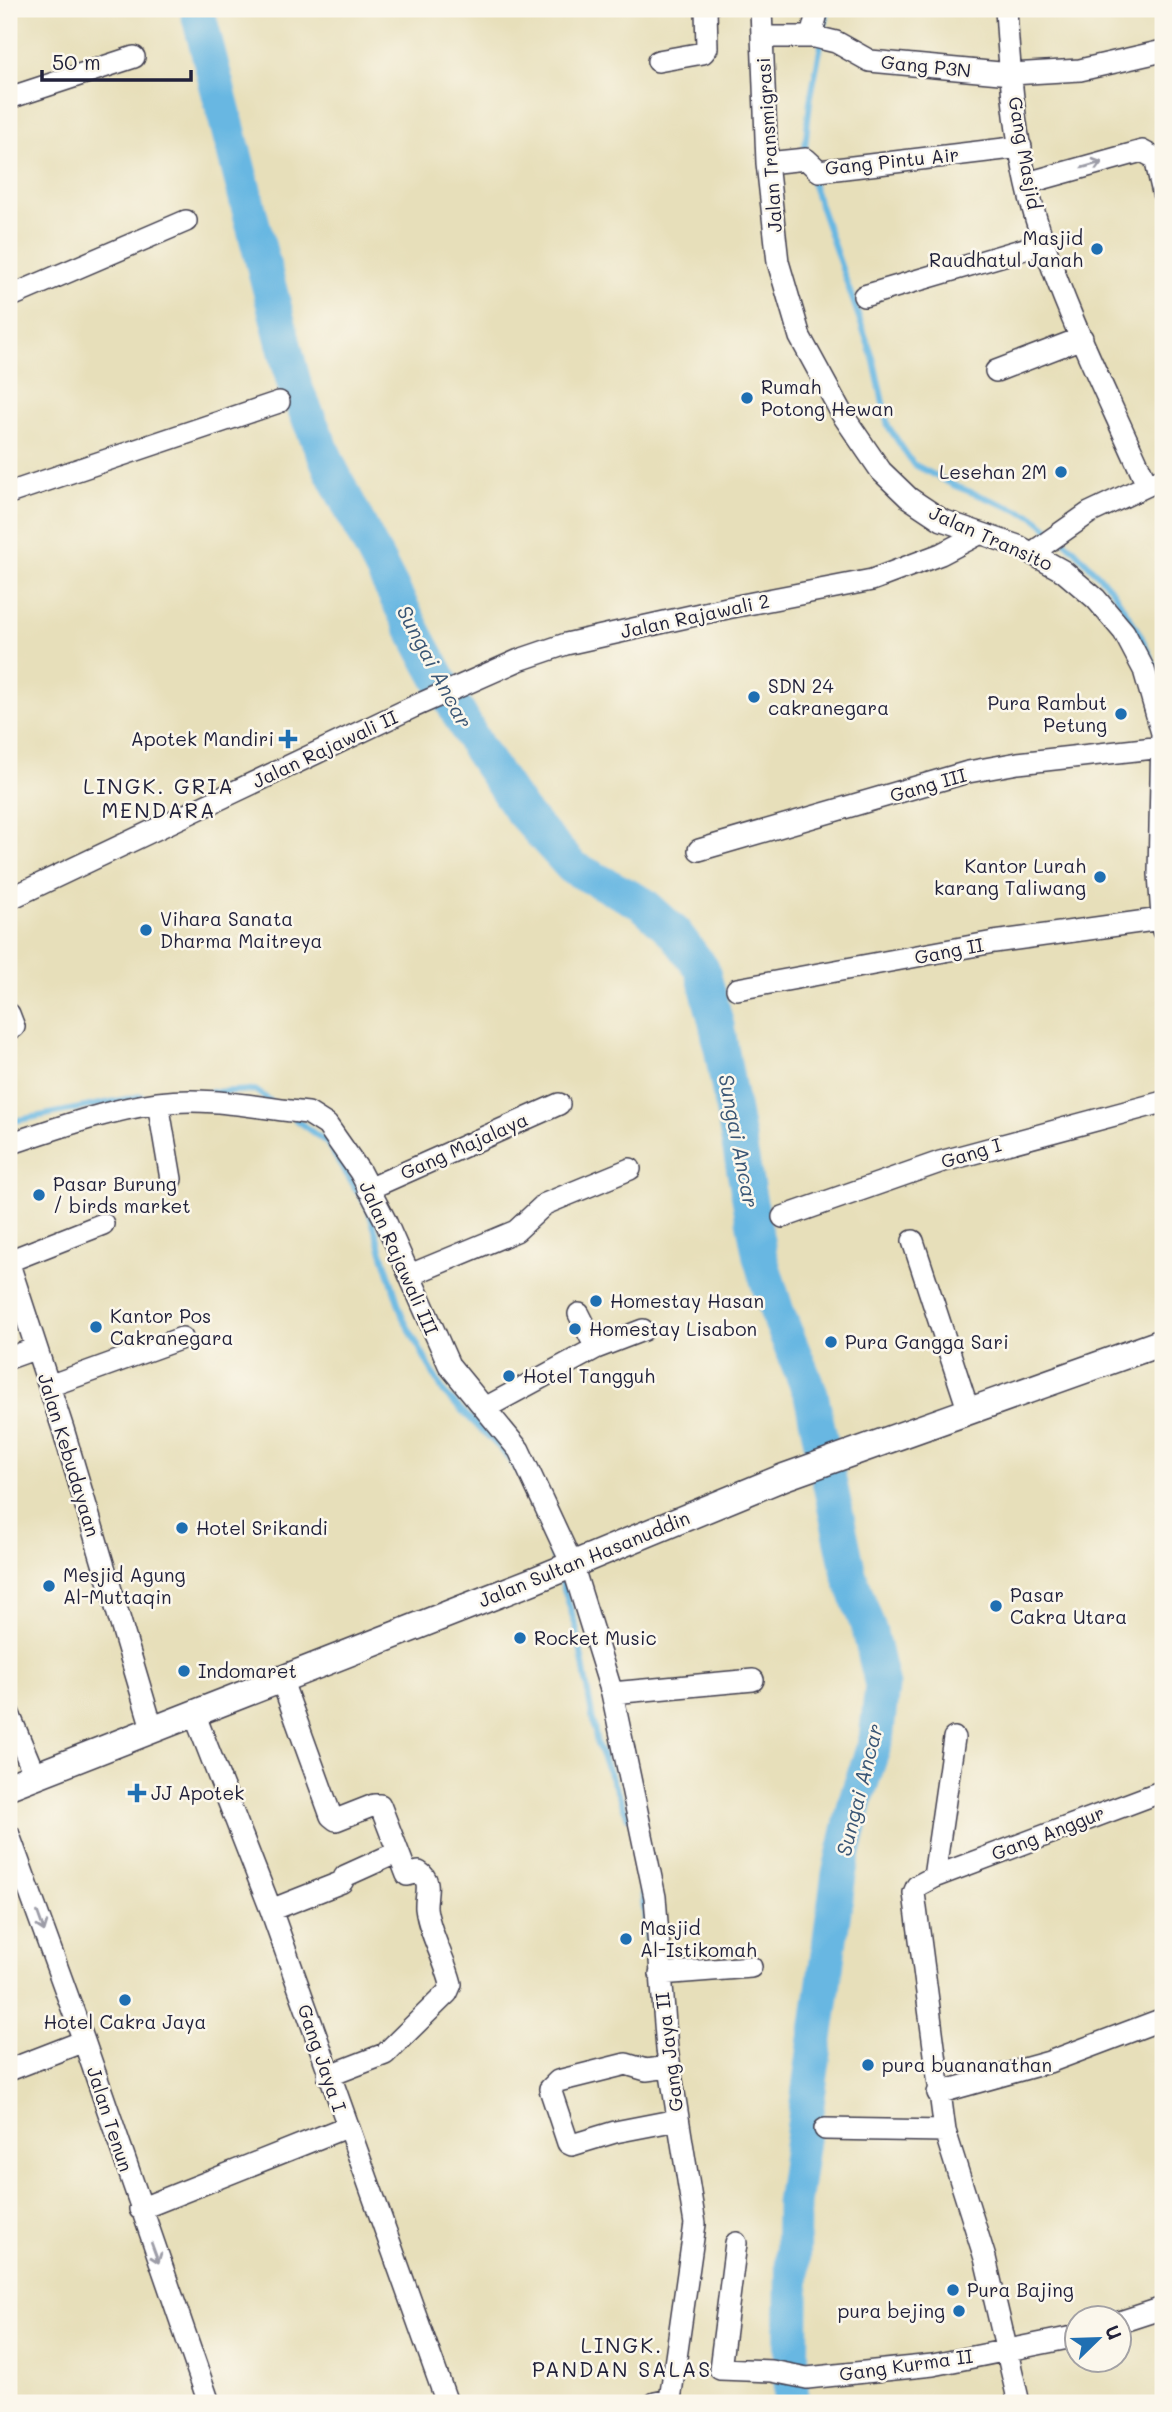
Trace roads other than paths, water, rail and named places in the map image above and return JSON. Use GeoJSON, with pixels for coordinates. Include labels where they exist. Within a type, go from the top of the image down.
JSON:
{"type":"FeatureCollection","features":[{"type":"Feature","properties":{"kind":"main road","name":"Jalan Sultan Hasanuddin"},"geometry":{"type":"LineString","coordinates":[[9,1786],[152,1728],[282,1681],[784,1477],[968,1409],[1163,1342]]}},
{"type":"Feature","properties":{"kind":"street"},"geometry":{"type":"LineString","coordinates":[[658,61],[703,52],[707,48],[706,9]]}},
{"type":"Feature","properties":{"kind":"street","name":"Jalan Transmigrasi"},"geometry":{"type":"LineString","coordinates":[[761,9],[767,163],[782,281]]}},
{"type":"Feature","properties":{"kind":"street"},"geometry":{"type":"LineString","coordinates":[[813,37],[818,9]]}},
{"type":"Feature","properties":{"kind":"street","name":"Gang Masjid"},"geometry":{"type":"LineString","coordinates":[[1006,9],[1021,147],[1027,183],[1045,243],[1082,338],[1155,481]]}},
{"type":"Feature","properties":{"kind":"street","name":"Gang P3N"},"geometry":{"type":"LineString","coordinates":[[763,37],[813,37],[836,43],[870,61],[1011,74],[1080,70],[1163,51]]}},
{"type":"Feature","properties":{"kind":"street"},"geometry":{"type":"LineString","coordinates":[[19,95],[134,57]]}},
{"type":"Feature","properties":{"kind":"street","name":"Gang Pintu Air"},"geometry":{"type":"LineString","coordinates":[[767,163],[803,159],[819,171],[1021,147]]}},
{"type":"Feature","properties":{"kind":"street"},"geometry":{"type":"LineString","coordinates":[[1027,183],[1142,151],[1155,158],[1163,193]]}},
{"type":"Feature","properties":{"kind":"street"},"geometry":{"type":"LineString","coordinates":[[9,297],[186,221]]}},
{"type":"Feature","properties":{"kind":"street"},"geometry":{"type":"LineString","coordinates":[[864,296],[1045,243]]}},
{"type":"Feature","properties":{"kind":"street","name":"Jalan Transito"},"geometry":{"type":"LineString","coordinates":[[782,281],[812,363],[881,471],[925,510],[979,534],[1036,549],[1080,584],[1124,632],[1152,691],[1163,747],[1162,925]]}},
{"type":"Feature","properties":{"kind":"street"},"geometry":{"type":"LineString","coordinates":[[996,371],[1082,338]]}},
{"type":"Feature","properties":{"kind":"street"},"geometry":{"type":"LineString","coordinates":[[9,493],[279,402]]}},
{"type":"Feature","properties":{"kind":"street"},"geometry":{"type":"LineString","coordinates":[[1036,549],[1071,524],[1155,481]]}},
{"type":"Feature","properties":{"kind":"street","name":"Jalan Rajawali 2"},"geometry":{"type":"LineString","coordinates":[[413,707],[468,681],[566,644],[872,579],[941,554],[979,534]]}},
{"type":"Feature","properties":{"kind":"street","name":"Jalan Rajawali II"},"geometry":{"type":"LineString","coordinates":[[9,899],[413,707]]}},
{"type":"Feature","properties":{"kind":"street","name":"Gang III"},"geometry":{"type":"LineString","coordinates":[[699,850],[968,772],[1017,762],[1163,747]]}},
{"type":"Feature","properties":{"kind":"street","name":"Gang II"},"geometry":{"type":"LineString","coordinates":[[737,989],[994,942],[1162,925]]}},
{"type":"Feature","properties":{"kind":"street","name":"Gang I"},"geometry":{"type":"LineString","coordinates":[[783,1217],[952,1158],[1163,1102]]}},
{"type":"Feature","properties":{"kind":"street"},"geometry":{"type":"LineString","coordinates":[[158,1103],[171,1179]]}},
{"type":"Feature","properties":{"kind":"street","name":"Jalan Rajawali III"},"geometry":{"type":"LineString","coordinates":[[9,1144],[66,1125],[158,1103],[224,1103],[308,1113],[327,1125],[368,1189],[410,1275],[432,1332],[449,1365],[519,1450],[568,1566]]}},
{"type":"Feature","properties":{"kind":"street","name":"Gang Majalaya"},"geometry":{"type":"LineString","coordinates":[[368,1189],[559,1104]]}},
{"type":"Feature","properties":{"kind":"street"},"geometry":{"type":"LineString","coordinates":[[410,1275],[516,1231],[545,1204],[629,1169]]}},
{"type":"Feature","properties":{"kind":"street"},"geometry":{"type":"LineString","coordinates":[[9,1263],[103,1224]]}},
{"type":"Feature","properties":{"kind":"street"},"geometry":{"type":"LineString","coordinates":[[913,1241],[968,1409]]}},
{"type":"Feature","properties":{"kind":"street","name":"Jalan Kebudayaan"},"geometry":{"type":"LineString","coordinates":[[9,1263],[152,1728]]}},
{"type":"Feature","properties":{"kind":"street"},"geometry":{"type":"LineString","coordinates":[[579,1314],[596,1348]]}},
{"type":"Feature","properties":{"kind":"street"},"geometry":{"type":"LineString","coordinates":[[485,1408],[596,1348],[643,1330]]}},
{"type":"Feature","properties":{"kind":"street"},"geometry":{"type":"LineString","coordinates":[[49,1386],[182,1338]]}},
{"type":"Feature","properties":{"kind":"street"},"geometry":{"type":"LineString","coordinates":[[9,1358],[34,1349]]}},
{"type":"Feature","properties":{"kind":"street","name":"Gang Jaya II"},"geometry":{"type":"LineString","coordinates":[[568,1566],[612,1693],[651,1873],[660,1974],[660,2068],[669,2122],[695,2224],[665,2396]]}},
{"type":"Feature","properties":{"kind":"street"},"geometry":{"type":"LineString","coordinates":[[612,1693],[753,1680]]}},
{"type":"Feature","properties":{"kind":"street"},"geometry":{"type":"LineString","coordinates":[[282,1681],[331,1816],[336,1820],[380,1805],[407,1875],[419,1872],[424,1875],[429,1893],[426,1909],[447,1965],[451,1988],[385,2054],[328,2076]]}},
{"type":"Feature","properties":{"kind":"street","name":"Gang Jaya I"},"geometry":{"type":"LineString","coordinates":[[194,1713],[271,1910],[346,2127],[447,2403]]}},
{"type":"Feature","properties":{"kind":"street"},"geometry":{"type":"LineString","coordinates":[[9,1714],[35,1776]]}},
{"type":"Feature","properties":{"kind":"street"},"geometry":{"type":"LineString","coordinates":[[954,1738],[934,1877],[918,1886],[914,1893],[945,2131],[972,2211],[1019,2403]]}},
{"type":"Feature","properties":{"kind":"street","name":"Gang Anggur"},"geometry":{"type":"LineString","coordinates":[[934,1877],[1163,1791]]}},
{"type":"Feature","properties":{"kind":"street","name":"Jalan Tenun"},"geometry":{"type":"LineString","coordinates":[[9,1835],[84,2041],[209,2403]]}},
{"type":"Feature","properties":{"kind":"street"},"geometry":{"type":"LineString","coordinates":[[271,1910],[342,1882],[345,1876],[398,1852]]}},
{"type":"Feature","properties":{"kind":"street"},"geometry":{"type":"LineString","coordinates":[[660,1974],[751,1967]]}},
{"type":"Feature","properties":{"kind":"street"},"geometry":{"type":"LineString","coordinates":[[938,2093],[1049,2062],[1163,2019]]}},
{"type":"Feature","properties":{"kind":"street"},"geometry":{"type":"LineString","coordinates":[[9,2070],[84,2041]]}},
{"type":"Feature","properties":{"kind":"street"},"geometry":{"type":"LineString","coordinates":[[660,2068],[625,2064],[558,2081],[550,2089],[570,2144],[669,2122]]}},
{"type":"Feature","properties":{"kind":"street"},"geometry":{"type":"LineString","coordinates":[[140,2209],[346,2127]]}},
{"type":"Feature","properties":{"kind":"street"},"geometry":{"type":"LineString","coordinates":[[825,2129],[945,2131]]}},
{"type":"Feature","properties":{"kind":"street","name":"Gang Kurma II"},"geometry":{"type":"LineString","coordinates":[[736,2244],[720,2369],[772,2371],[803,2378],[933,2365],[1064,2339]]}},
{"type":"Feature","properties":{"kind":"street"},"geometry":{"type":"LineString","coordinates":[[1134,2317],[1163,2308]]}},
{"type":"Feature","properties":{"kind":"waterway","name":"Sungai Ancar"},"geometry":{"type":"LineString","coordinates":[[197,9],[295,387],[331,470],[420,643],[477,747],[522,812],[572,867],[643,904],[675,933],[702,969],[717,1026],[760,1257],[777,1312],[811,1395],[849,1574],[870,1633],[882,1686],[876,1740],[857,1796],[839,1874],[793,2204],[791,2403]]}},
{"type":"Feature","properties":{"kind":"waterway"},"geometry":{"type":"LineString","coordinates":[[804,157],[810,101],[828,9]]}},
{"type":"Feature","properties":{"kind":"waterway"},"geometry":{"type":"LineString","coordinates":[[808,171],[874,361],[888,426],[913,464],[955,486],[1033,516],[1074,549],[1113,591],[1139,632],[1163,684]]}},
{"type":"Feature","properties":{"kind":"waterway"},"geometry":{"type":"LineString","coordinates":[[211,1092],[255,1090],[270,1101]]}},
{"type":"Feature","properties":{"kind":"waterway"},"geometry":{"type":"LineString","coordinates":[[9,1122],[141,1096]]}},
{"type":"Feature","properties":{"kind":"waterway"},"geometry":{"type":"LineString","coordinates":[[296,1120],[326,1142],[368,1208],[403,1318],[444,1393],[500,1448],[521,1475]]}},
{"type":"Feature","properties":{"kind":"waterway"},"geometry":{"type":"LineString","coordinates":[[542,1523],[556,1566]]}},
{"type":"Feature","properties":{"kind":"waterway"},"geometry":{"type":"LineString","coordinates":[[560,1576],[577,1630],[597,1744],[628,1817]]}},
{"type":"Feature","properties":{"kind":"waterway"},"geometry":{"type":"LineString","coordinates":[[641,1879],[650,1969]]}},
{"type":"Feature","properties":{"kind":"place","name":"Masjid Raudhatul Janah"},"geometry":{"type":"Point","coordinates":[1097,249]}},
{"type":"Feature","properties":{"kind":"place","name":"Rumah Potong Hewan"},"geometry":{"type":"Point","coordinates":[747,398]}},
{"type":"Feature","properties":{"kind":"place","name":"Lesehan 2M"},"geometry":{"type":"Point","coordinates":[1061,472]}},
{"type":"Feature","properties":{"kind":"place","name":"SDN 24 cakranegara"},"geometry":{"type":"Point","coordinates":[754,697]}},
{"type":"Feature","properties":{"kind":"place","name":"Pura Rambut Petung"},"geometry":{"type":"Point","coordinates":[1121,714]}},
{"type":"Feature","properties":{"kind":"place","name":"Apotek Mandiri"},"geometry":{"type":"Point","coordinates":[288,739]}},
{"type":"Feature","properties":{"kind":"place","name":"Kantor Lurah karang Taliwang"},"geometry":{"type":"Point","coordinates":[1100,877]}},
{"type":"Feature","properties":{"kind":"place","name":"Vihara Sanata Dharma Maitreya"},"geometry":{"type":"Point","coordinates":[146,930]}},
{"type":"Feature","properties":{"kind":"place","name":"Pasar Burung / birds market"},"geometry":{"type":"Point","coordinates":[39,1195]}},
{"type":"Feature","properties":{"kind":"place","name":"Homestay Hasan"},"geometry":{"type":"Point","coordinates":[596,1301]}},
{"type":"Feature","properties":{"kind":"place","name":"Kantor Pos Cakranegara"},"geometry":{"type":"Point","coordinates":[96,1327]}},
{"type":"Feature","properties":{"kind":"place","name":"Homestay Lisabon"},"geometry":{"type":"Point","coordinates":[575,1329]}},
{"type":"Feature","properties":{"kind":"place","name":"Pura Gangga Sari"},"geometry":{"type":"Point","coordinates":[831,1342]}},
{"type":"Feature","properties":{"kind":"place","name":"Hotel Tangguh"},"geometry":{"type":"Point","coordinates":[509,1376]}},
{"type":"Feature","properties":{"kind":"place","name":"Hotel Srikandi"},"geometry":{"type":"Point","coordinates":[182,1528]}},
{"type":"Feature","properties":{"kind":"place","name":"Mesjid Agung Al-Muttaqin"},"geometry":{"type":"Point","coordinates":[49,1586]}},
{"type":"Feature","properties":{"kind":"place","name":"Pasar Cakra Utara"},"geometry":{"type":"Point","coordinates":[996,1606]}},
{"type":"Feature","properties":{"kind":"place","name":"Rocket Music"},"geometry":{"type":"Point","coordinates":[520,1638]}},
{"type":"Feature","properties":{"kind":"place","name":"Indomaret"},"geometry":{"type":"Point","coordinates":[184,1671]}},
{"type":"Feature","properties":{"kind":"place","name":"JJ Apotek"},"geometry":{"type":"Point","coordinates":[137,1793]}},
{"type":"Feature","properties":{"kind":"place","name":"Masjid Al-Istikomah"},"geometry":{"type":"Point","coordinates":[626,1939]}},
{"type":"Feature","properties":{"kind":"place","name":"Hotel Cakra Jaya"},"geometry":{"type":"Point","coordinates":[125,2000]}},
{"type":"Feature","properties":{"kind":"place","name":"pura buananathan"},"geometry":{"type":"Point","coordinates":[868,2065]}},
{"type":"Feature","properties":{"kind":"place","name":"Pura Bajing"},"geometry":{"type":"Point","coordinates":[953,2290]}},
{"type":"Feature","properties":{"kind":"place","name":"pura bejing"},"geometry":{"type":"Point","coordinates":[959,2311]}},
{"type":"Feature","properties":{"kind":"district","name":"LINGK. GRIA MENDARA"},"geometry":{"type":"Point","coordinates":[159,799]}},
{"type":"Feature","properties":{"kind":"district","name":"LINGK. PANDAN SALAS"},"geometry":{"type":"Point","coordinates":[622,2358]}}]}
